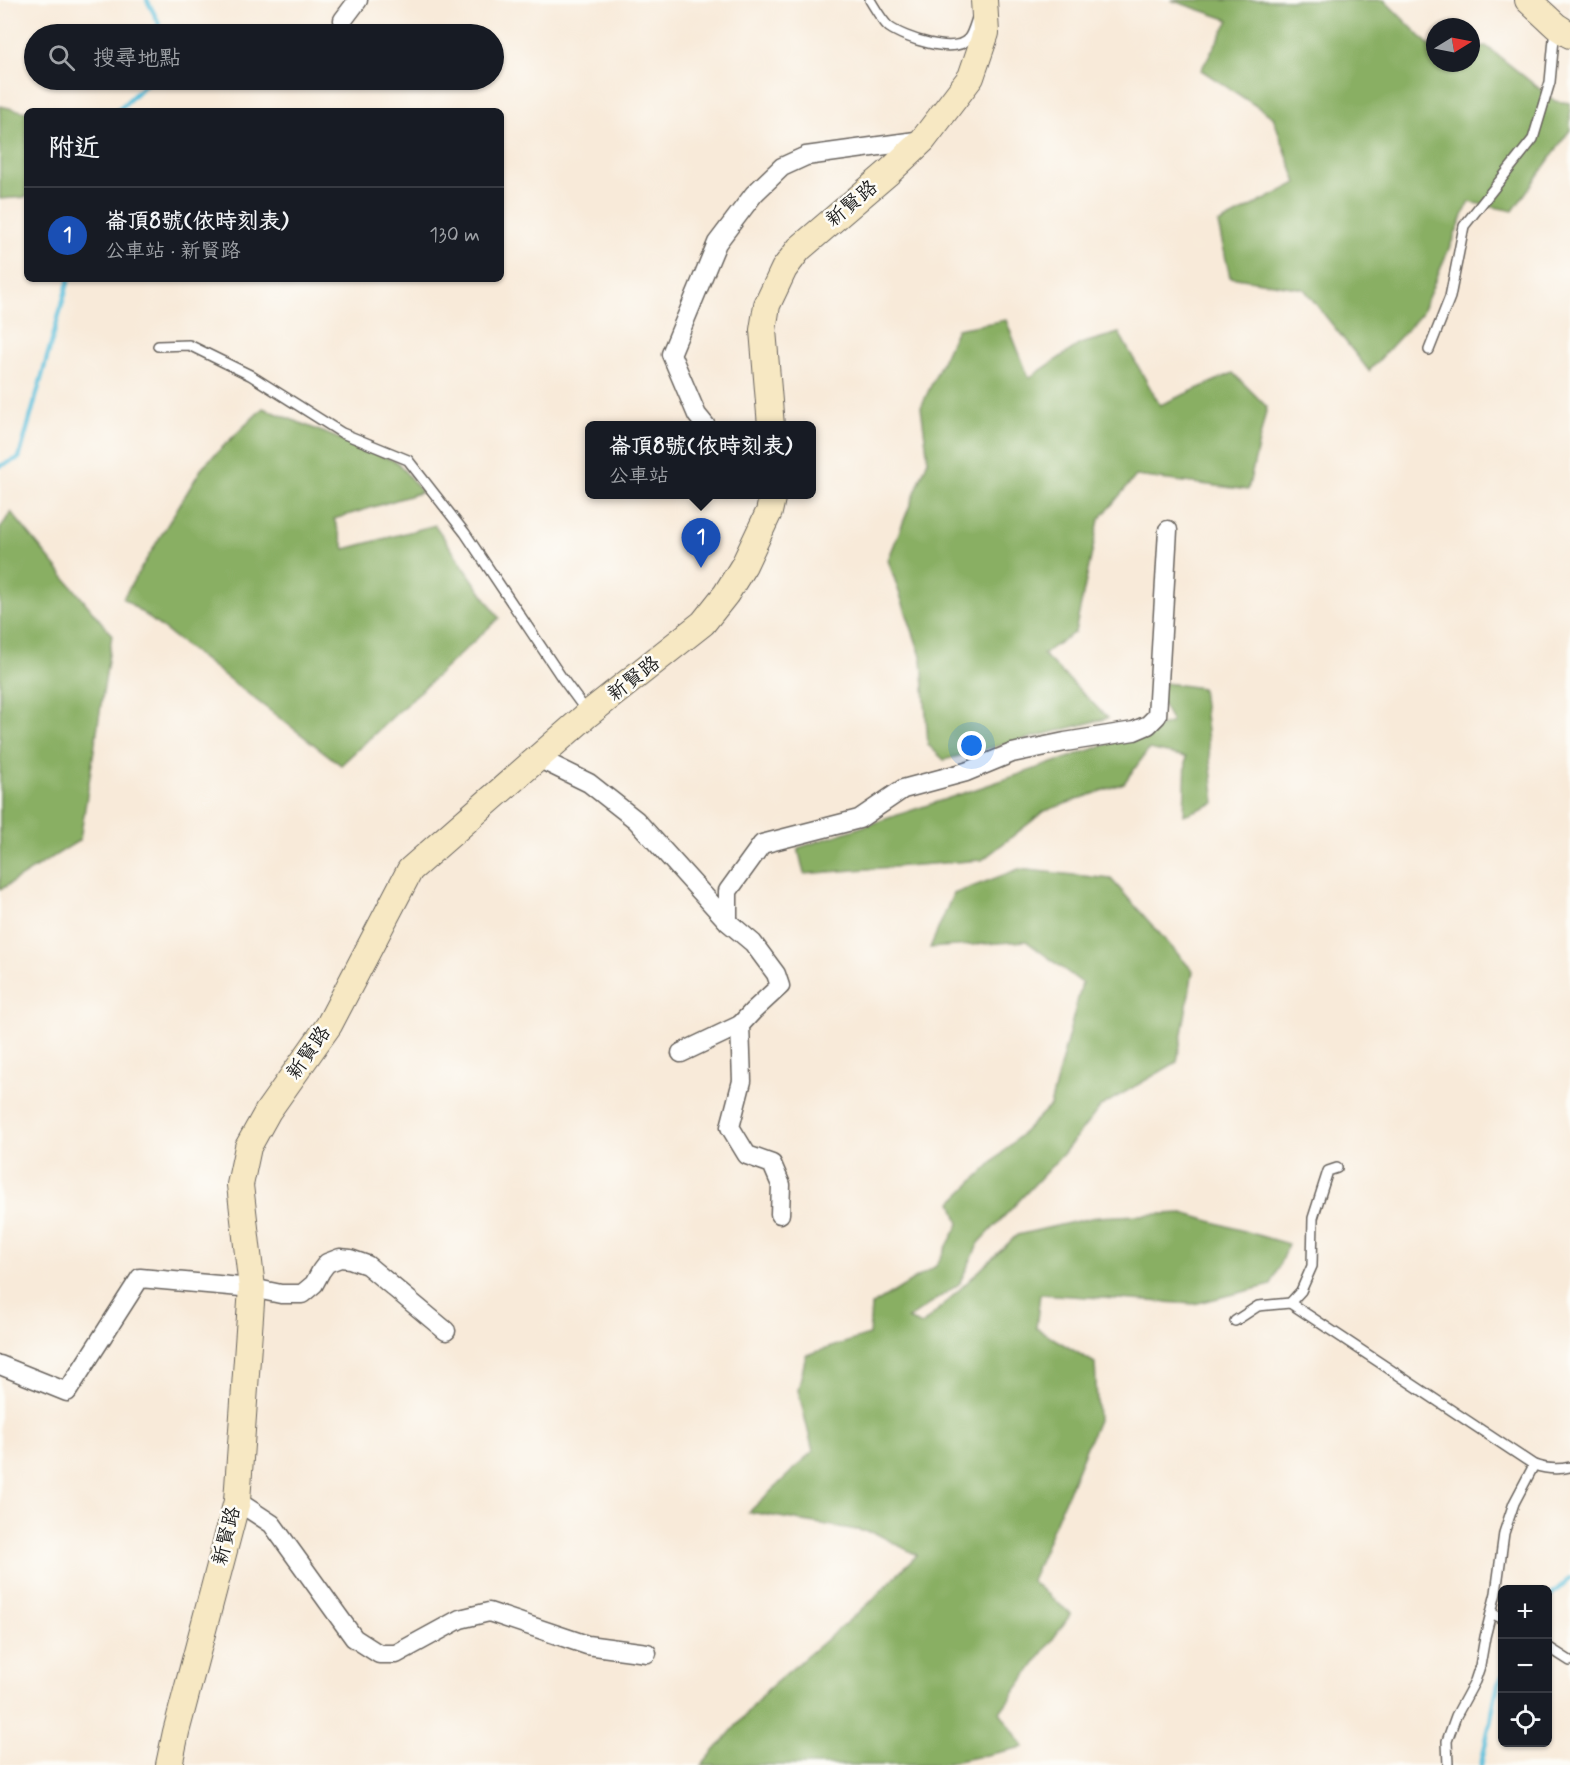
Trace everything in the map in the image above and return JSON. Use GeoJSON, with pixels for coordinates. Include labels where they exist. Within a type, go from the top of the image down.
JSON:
{"type":"FeatureCollection","features":[{"type":"Feature","properties":{"kind":"street"},"geometry":{"type":"LineString","coordinates":[[343,20],[358,0]]}},
{"type":"Feature","properties":{"kind":"street"},"geometry":{"type":"LineString","coordinates":[[1528,0],[1563,31]]}},
{"type":"Feature","properties":{"kind":"street","name":"新賢路"},"geometry":{"type":"LineString","coordinates":[[771,421],[763,330],[767,305],[784,269],[799,249],[923,140],[971,78],[986,33],[984,1]]}},
{"type":"Feature","properties":{"kind":"street"},"geometry":{"type":"LineString","coordinates":[[702,421],[697,415],[671,354],[717,243],[754,194],[782,167],[806,156],[923,140]]}},
{"type":"Feature","properties":{"kind":"street","name":"新賢路"},"geometry":{"type":"LineString","coordinates":[[169,1765],[237,1501],[252,1288],[240,1185],[248,1147],[268,1111],[329,1025],[410,870],[588,714],[704,623],[744,566],[770,512],[772,499]]}},
{"type":"Feature","properties":{"kind":"street"},"geometry":{"type":"LineString","coordinates":[[728,922],[728,891],[762,844],[859,819],[903,789],[966,772],[1012,753],[1134,731],[1148,725],[1156,716],[1168,530]]}},
{"type":"Feature","properties":{"kind":"street"},"geometry":{"type":"LineString","coordinates":[[538,758],[589,783],[636,820],[728,922],[753,943],[776,974],[780,986],[740,1025],[681,1053]]}},
{"type":"Feature","properties":{"kind":"street"},"geometry":{"type":"LineString","coordinates":[[740,1025],[742,1082],[730,1127],[747,1155],[772,1164],[781,1185],[780,1214]]}},
{"type":"Feature","properties":{"kind":"street"},"geometry":{"type":"LineString","coordinates":[[0,1365],[67,1392],[140,1278],[252,1288],[281,1294],[302,1294],[314,1284],[327,1263],[340,1258],[367,1265],[446,1331]]}},
{"type":"Feature","properties":{"kind":"street"},"geometry":{"type":"LineString","coordinates":[[237,1501],[272,1524],[354,1638],[379,1654],[396,1654],[460,1619],[489,1612],[587,1645],[647,1653]]}},
{"type":"Feature","properties":{"kind":"lane"},"geometry":{"type":"LineString","coordinates":[[870,0],[888,26],[939,46],[956,46],[968,39],[984,1]]}},
{"type":"Feature","properties":{"kind":"lane"},"geometry":{"type":"LineString","coordinates":[[1429,350],[1450,297],[1464,226],[1533,139],[1563,31]]}},
{"type":"Feature","properties":{"kind":"lane"},"geometry":{"type":"LineString","coordinates":[[158,346],[189,345],[250,375],[342,433],[408,460],[465,533],[588,714]]}},
{"type":"Feature","properties":{"kind":"lane"},"geometry":{"type":"LineString","coordinates":[[1235,1321],[1258,1306],[1290,1302],[1300,1291],[1312,1266],[1313,1218],[1328,1171],[1337,1168]]}},
{"type":"Feature","properties":{"kind":"lane"},"geometry":{"type":"LineString","coordinates":[[1290,1302],[1534,1465],[1545,1468],[1570,1467]]}},
{"type":"Feature","properties":{"kind":"lane"},"geometry":{"type":"LineString","coordinates":[[1448,1765],[1447,1741],[1456,1716],[1475,1681],[1480,1666],[1492,1612],[1504,1533],[1514,1503],[1534,1465]]}},
{"type":"Feature","properties":{"kind":"lane"},"geometry":{"type":"LineString","coordinates":[[1492,1612],[1498,1616]]}},
{"type":"Feature","properties":{"kind":"lane"},"geometry":{"type":"LineString","coordinates":[[1552,1650],[1570,1661]]}},
{"type":"Feature","properties":{"kind":"green space"},"geometry":{"type":"Polygon","coordinates":[[[1171,0],[1384,0],[1426,42],[1426,72],[1480,72],[1480,46],[1486,46],[1555,101],[1570,103],[1570,130],[1513,211],[1469,202],[1421,314],[1369,371],[1304,289],[1230,277],[1218,224],[1297,183],[1273,117],[1201,70],[1229,20],[1171,0]]]}},
{"type":"Feature","properties":{"kind":"green space"},"geometry":{"type":"Polygon","coordinates":[[[0,106],[24,111],[24,197],[0,199],[0,106]]]}},
{"type":"Feature","properties":{"kind":"green space"},"geometry":{"type":"Polygon","coordinates":[[[1006,320],[1029,378],[1080,344],[1119,333],[1160,405],[1233,373],[1267,407],[1248,490],[1136,476],[1099,520],[1075,632],[1043,654],[1108,718],[944,760],[928,745],[922,659],[888,560],[928,460],[921,407],[957,329],[1006,320]]]}},
{"type":"Feature","properties":{"kind":"green space"},"geometry":{"type":"Polygon","coordinates":[[[263,408],[397,462],[422,492],[334,519],[345,549],[435,525],[499,618],[341,765],[123,598],[203,466],[263,408]]]}},
{"type":"Feature","properties":{"kind":"green space"},"geometry":{"type":"Polygon","coordinates":[[[11,512],[112,635],[80,840],[0,890],[0,529],[11,512]]]}},
{"type":"Feature","properties":{"kind":"green space"},"geometry":{"type":"Polygon","coordinates":[[[1150,681],[1202,688],[1215,803],[1184,815],[1186,757],[1149,749],[1124,783],[1045,811],[982,860],[804,874],[798,848],[1172,722],[1150,681]]]}},
{"type":"Feature","properties":{"kind":"green space"},"geometry":{"type":"Polygon","coordinates":[[[1019,869],[1111,879],[1193,971],[1177,1062],[1101,1106],[1063,1154],[979,1243],[959,1284],[908,1319],[922,1325],[1017,1235],[1095,1217],[1183,1213],[1288,1244],[1271,1285],[1194,1304],[1040,1294],[1036,1328],[1095,1363],[1098,1420],[1031,1581],[1071,1614],[1000,1712],[1024,1747],[939,1765],[702,1765],[768,1689],[867,1605],[917,1555],[875,1533],[749,1512],[813,1451],[798,1390],[806,1355],[869,1335],[871,1306],[936,1266],[959,1224],[952,1202],[1050,1106],[1082,983],[1026,941],[930,948],[953,894],[1019,869]]]}},
{"type":"Feature","properties":{"kind":"waterway"},"geometry":{"type":"LineString","coordinates":[[147,0],[159,24]]}},
{"type":"Feature","properties":{"kind":"waterway"},"geometry":{"type":"LineString","coordinates":[[120,108],[140,90]]}},
{"type":"Feature","properties":{"kind":"waterway"},"geometry":{"type":"LineString","coordinates":[[0,466],[19,458],[68,282]]}},
{"type":"Feature","properties":{"kind":"waterway"},"geometry":{"type":"LineString","coordinates":[[1552,1594],[1570,1578]]}},
{"type":"Feature","properties":{"kind":"waterway"},"geometry":{"type":"LineString","coordinates":[[1481,1765],[1498,1684]]}},
{"type":"Feature","properties":{"kind":"place","name":"崙頂8號(依時刻表)"},"geometry":{"type":"Point","coordinates":[701,568]}}]}
